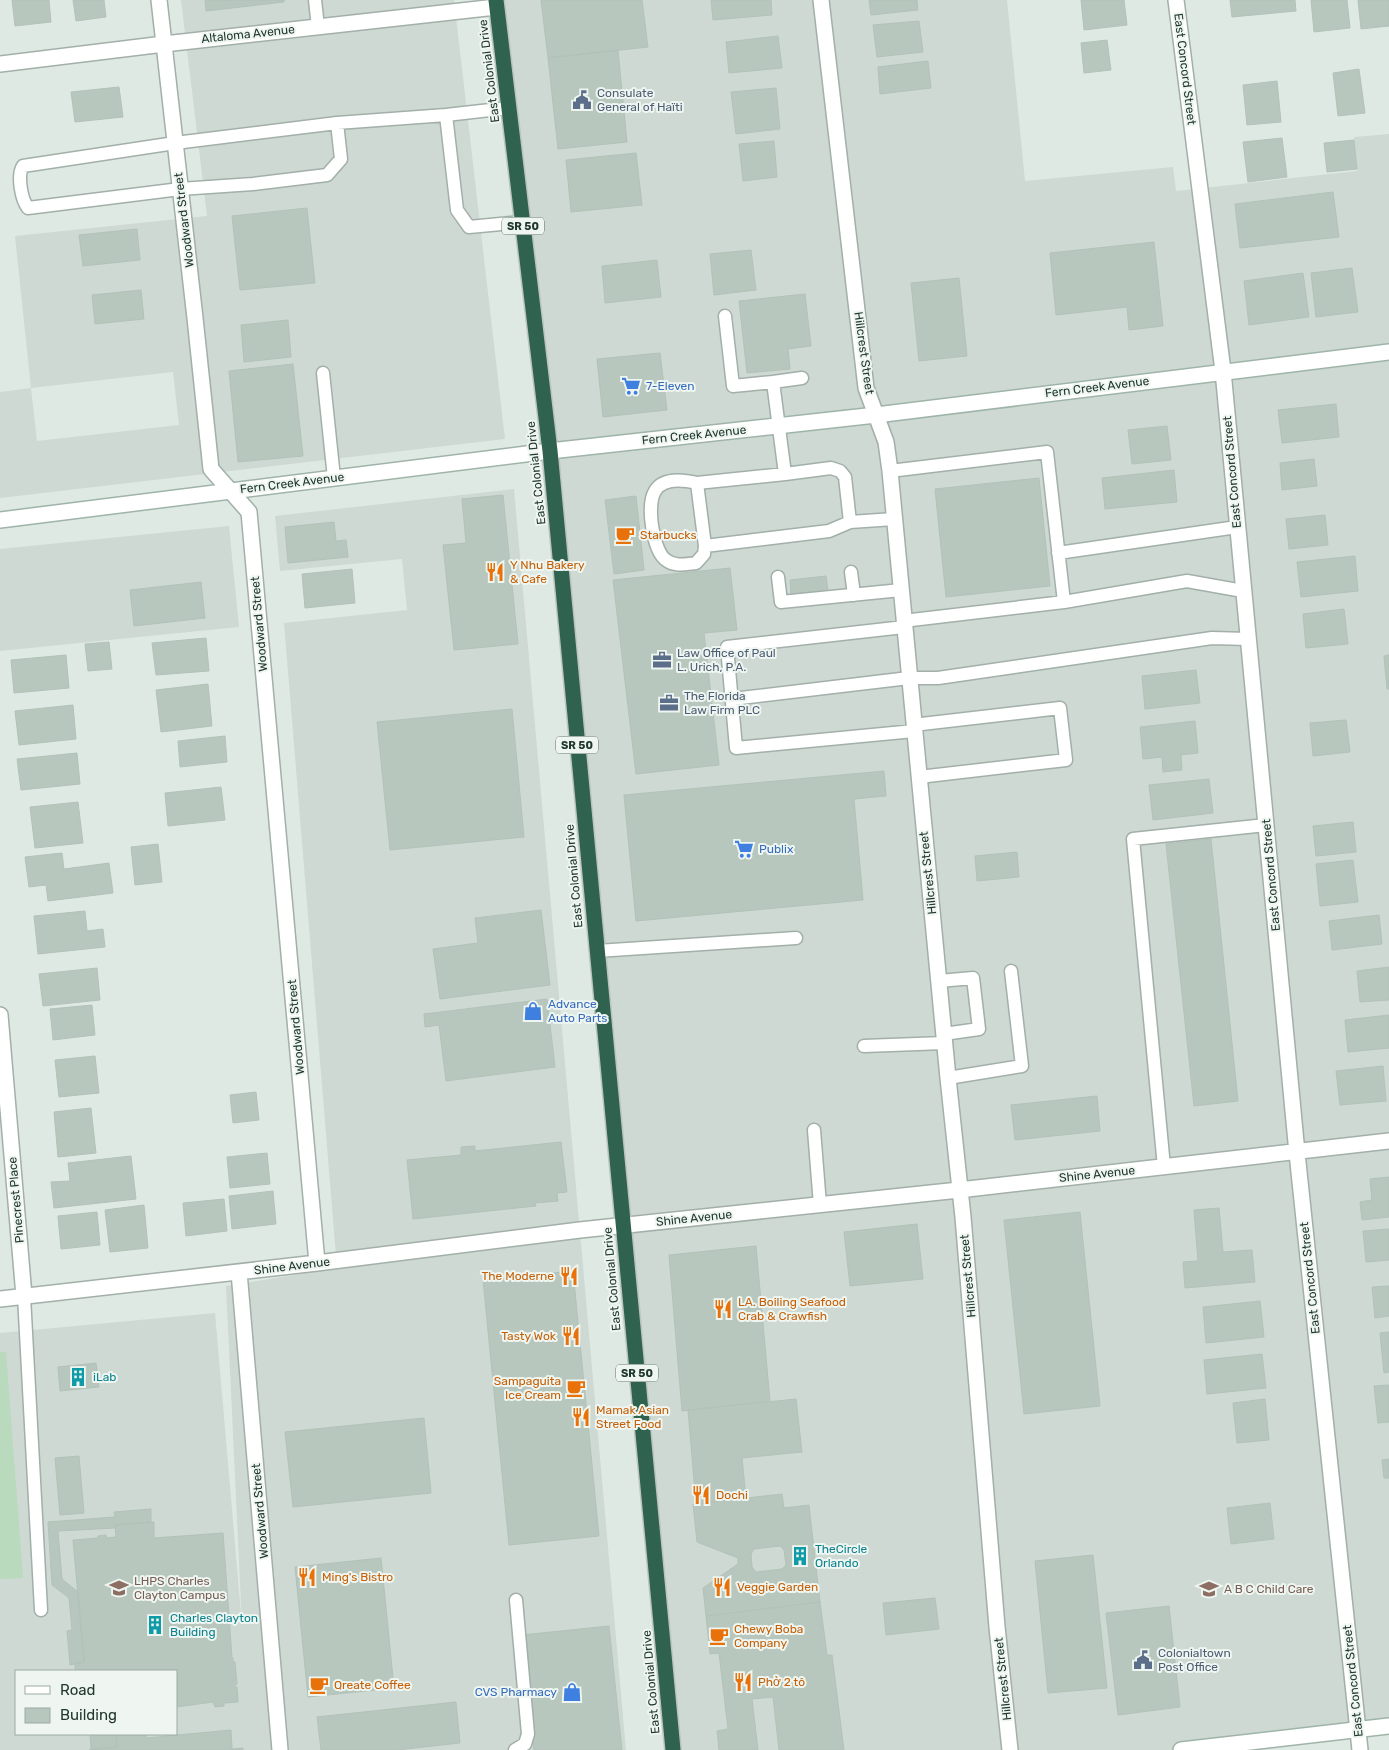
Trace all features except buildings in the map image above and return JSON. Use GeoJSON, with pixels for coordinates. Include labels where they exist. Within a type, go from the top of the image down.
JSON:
{"type":"FeatureCollection","features":[{"type":"Feature","properties":{"kind":"highway","name":"East Colonial Drive"},"geometry":{"type":"LineString","coordinates":[[496,3],[550,451],[673,1750]]}},
{"type":"Feature","properties":{"kind":"street","name":"Woodward Street"},"geometry":{"type":"LineString","coordinates":[[159,0],[211,469],[249,512],[317,1263]]}},
{"type":"Feature","properties":{"kind":"street","name":"Hillcrest Street"},"geometry":{"type":"LineString","coordinates":[[821,0],[866,388],[886,442],[890,471],[959,1190],[996,1618],[1010,1750]]}},
{"type":"Feature","properties":{"kind":"street","name":"East Concord Street"},"geometry":{"type":"LineString","coordinates":[[1176,0],[1222,371],[1297,1153],[1360,1750]]}},
{"type":"Feature","properties":{"kind":"street","name":"Altaloma Avenue"},"geometry":{"type":"LineString","coordinates":[[0,64],[318,27],[496,3]]}},
{"type":"Feature","properties":{"kind":"street","name":"Fern Creek Avenue"},"geometry":{"type":"LineString","coordinates":[[0,520],[550,451],[876,415],[1389,352]]}},
{"type":"Feature","properties":{"kind":"street","name":"Pinecrest Place"},"geometry":{"type":"LineString","coordinates":[[0,1015],[24,1296]]}},
{"type":"Feature","properties":{"kind":"street","name":"Shine Avenue"},"geometry":{"type":"LineString","coordinates":[[0,1299],[317,1263],[622,1225],[1297,1153],[1389,1141]]}},
{"type":"Feature","properties":{"kind":"street","name":"Woodward Street"},"geometry":{"type":"LineString","coordinates":[[239,1272],[280,1750]]}},
{"type":"Feature","properties":{"kind":"street"},"geometry":{"type":"LineString","coordinates":[[1189,1750],[1389,1726]]}},
{"type":"Feature","properties":{"kind":"lane"},"geometry":{"type":"LineString","coordinates":[[315,0],[318,27]]}},
{"type":"Feature","properties":{"kind":"lane"},"geometry":{"type":"LineString","coordinates":[[337,123],[341,159],[327,175],[253,184],[180,189],[28,208],[23,201],[20,171],[23,166],[175,143],[337,123],[446,115],[508,108]]}},
{"type":"Feature","properties":{"kind":"lane"},"geometry":{"type":"LineString","coordinates":[[446,115],[457,210],[469,227],[522,222]]}},
{"type":"Feature","properties":{"kind":"lane"},"geometry":{"type":"LineString","coordinates":[[725,316],[733,386],[802,378]]}},
{"type":"Feature","properties":{"kind":"lane"},"geometry":{"type":"LineString","coordinates":[[323,374],[334,478]]}},
{"type":"Feature","properties":{"kind":"lane"},"geometry":{"type":"LineString","coordinates":[[774,382],[785,474]]}},
{"type":"Feature","properties":{"kind":"lane"},"geometry":{"type":"LineString","coordinates":[[890,471],[1047,452],[1064,602]]}},
{"type":"Feature","properties":{"kind":"lane"},"geometry":{"type":"LineString","coordinates":[[697,483],[705,546],[704,554],[696,563],[678,565],[666,560],[657,548],[653,534],[651,510],[654,491],[664,482],[682,480],[697,483],[832,468],[840,471],[845,477],[850,522]]}},
{"type":"Feature","properties":{"kind":"lane"},"geometry":{"type":"LineString","coordinates":[[705,546],[829,531],[850,522],[894,519]]}},
{"type":"Feature","properties":{"kind":"lane"},"geometry":{"type":"LineString","coordinates":[[1058,553],[1237,527]]}},
{"type":"Feature","properties":{"kind":"lane"},"geometry":{"type":"LineString","coordinates":[[852,572],[854,595]]}},
{"type":"Feature","properties":{"kind":"lane"},"geometry":{"type":"LineString","coordinates":[[778,577],[780,602],[901,590]]}},
{"type":"Feature","properties":{"kind":"lane"},"geometry":{"type":"LineString","coordinates":[[918,777],[1066,760],[1060,708],[914,728],[736,748],[727,647],[1064,602],[1187,582],[1243,591]]}},
{"type":"Feature","properties":{"kind":"lane"},"geometry":{"type":"LineString","coordinates":[[732,699],[909,678],[938,678],[1212,638],[1248,639]]}},
{"type":"Feature","properties":{"kind":"lane"},"geometry":{"type":"LineString","coordinates":[[1164,1167],[1133,839],[1266,825]]}},
{"type":"Feature","properties":{"kind":"lane"},"geometry":{"type":"LineString","coordinates":[[597,951],[796,938]]}},
{"type":"Feature","properties":{"kind":"lane"},"geometry":{"type":"LineString","coordinates":[[948,1078],[1022,1066],[1011,971]]}},
{"type":"Feature","properties":{"kind":"lane"},"geometry":{"type":"LineString","coordinates":[[864,1046],[944,1038],[979,1029],[973,978],[938,981]]}},
{"type":"Feature","properties":{"kind":"lane"},"geometry":{"type":"LineString","coordinates":[[814,1130],[820,1205]]}},
{"type":"Feature","properties":{"kind":"lane"},"geometry":{"type":"LineString","coordinates":[[24,1296],[41,1610]]}},
{"type":"Feature","properties":{"kind":"lane"},"geometry":{"type":"LineString","coordinates":[[515,1750],[525,1744],[528,1734],[516,1600]]}},
{"type":"Feature","properties":{"kind":"shaded area"},"geometry":{"type":"Polygon","coordinates":[[[181,0],[454,0],[505,439],[0,498],[0,392],[31,388],[15,236],[207,216],[181,0]],[[173,372],[31,388],[37,441],[179,425],[173,372]]]}},
{"type":"Feature","properties":{"kind":"shaded area"},"geometry":{"type":"Polygon","coordinates":[[[498,0],[1007,0],[1025,181],[1173,167],[1176,191],[1357,171],[1354,137],[1389,134],[1389,1725],[1175,1750],[671,1750],[498,0]]]}},
{"type":"Feature","properties":{"kind":"shaded area"},"geometry":{"type":"Polygon","coordinates":[[[514,489],[626,1750],[0,1750],[0,1333],[215,1313],[242,1625],[226,1286],[337,1268],[284,623],[407,610],[402,559],[280,571],[275,516],[514,489]]]}},
{"type":"Feature","properties":{"kind":"shaded area"},"geometry":{"type":"Polygon","coordinates":[[[229,526],[239,627],[0,651],[0,549],[229,526]]]}},
{"type":"Feature","properties":{"kind":"green space"},"geometry":{"type":"Polygon","coordinates":[[[0,1352],[6,1352],[23,1578],[0,1579],[0,1352]]]}},
{"type":"Feature","properties":{"kind":"place","name":"Consulate General of Haïti"},"geometry":{"type":"Point","coordinates":[582,100]}},
{"type":"Feature","properties":{"kind":"place","name":"7-Eleven"},"geometry":{"type":"Point","coordinates":[631,386]}},
{"type":"Feature","properties":{"kind":"place","name":"Starbucks"},"geometry":{"type":"Point","coordinates":[625,535]}},
{"type":"Feature","properties":{"kind":"place","name":"Y Nhu Bakery & Cafe"},"geometry":{"type":"Point","coordinates":[495,572]}},
{"type":"Feature","properties":{"kind":"place","name":"Law Office of Paul L. Urich, P.A."},"geometry":{"type":"Point","coordinates":[662,660]}},
{"type":"Feature","properties":{"kind":"place","name":"The Florida Law Firm PLC"},"geometry":{"type":"Point","coordinates":[669,703]}},
{"type":"Feature","properties":{"kind":"place","name":"Publix"},"geometry":{"type":"Point","coordinates":[744,849]}},
{"type":"Feature","properties":{"kind":"place","name":"Advance Auto Parts"},"geometry":{"type":"Point","coordinates":[533,1011]}},
{"type":"Feature","properties":{"kind":"place","name":"The Moderne"},"geometry":{"type":"Point","coordinates":[569,1276]}},
{"type":"Feature","properties":{"kind":"place","name":"LA. Boiling Seafood Crab & Crawfish"},"geometry":{"type":"Point","coordinates":[723,1309]}},
{"type":"Feature","properties":{"kind":"place","name":"Tasty Wok"},"geometry":{"type":"Point","coordinates":[571,1336]}},
{"type":"Feature","properties":{"kind":"place","name":"iLab"},"geometry":{"type":"Point","coordinates":[78,1377]}},
{"type":"Feature","properties":{"kind":"place","name":"Sampaguita Ice Cream"},"geometry":{"type":"Point","coordinates":[576,1388]}},
{"type":"Feature","properties":{"kind":"place","name":"Mamak Asian Street Food"},"geometry":{"type":"Point","coordinates":[581,1417]}},
{"type":"Feature","properties":{"kind":"place","name":"Dochi"},"geometry":{"type":"Point","coordinates":[701,1495]}},
{"type":"Feature","properties":{"kind":"place","name":"TheCircle Orlando"},"geometry":{"type":"Point","coordinates":[800,1556]}},
{"type":"Feature","properties":{"kind":"place","name":"Ming's Bistro"},"geometry":{"type":"Point","coordinates":[307,1577]}},
{"type":"Feature","properties":{"kind":"place","name":"Veggie Garden"},"geometry":{"type":"Point","coordinates":[722,1587]}},
{"type":"Feature","properties":{"kind":"place","name":"LHPS Charles Clayton Campus"},"geometry":{"type":"Point","coordinates":[119,1588]}},
{"type":"Feature","properties":{"kind":"place","name":"A B C Child Care"},"geometry":{"type":"Point","coordinates":[1209,1589]}},
{"type":"Feature","properties":{"kind":"place","name":"Charles Clayton Building"},"geometry":{"type":"Point","coordinates":[155,1625]}},
{"type":"Feature","properties":{"kind":"place","name":"Chewy Boba Company"},"geometry":{"type":"Point","coordinates":[719,1636]}},
{"type":"Feature","properties":{"kind":"place","name":"Colonialtown Post Office"},"geometry":{"type":"Point","coordinates":[1143,1660]}},
{"type":"Feature","properties":{"kind":"place","name":"Phở 2 tô"},"geometry":{"type":"Point","coordinates":[743,1682]}},
{"type":"Feature","properties":{"kind":"place","name":"Qreate Coffee"},"geometry":{"type":"Point","coordinates":[319,1685]}},
{"type":"Feature","properties":{"kind":"place","name":"CVS Pharmacy"},"geometry":{"type":"Point","coordinates":[572,1692]}}]}
